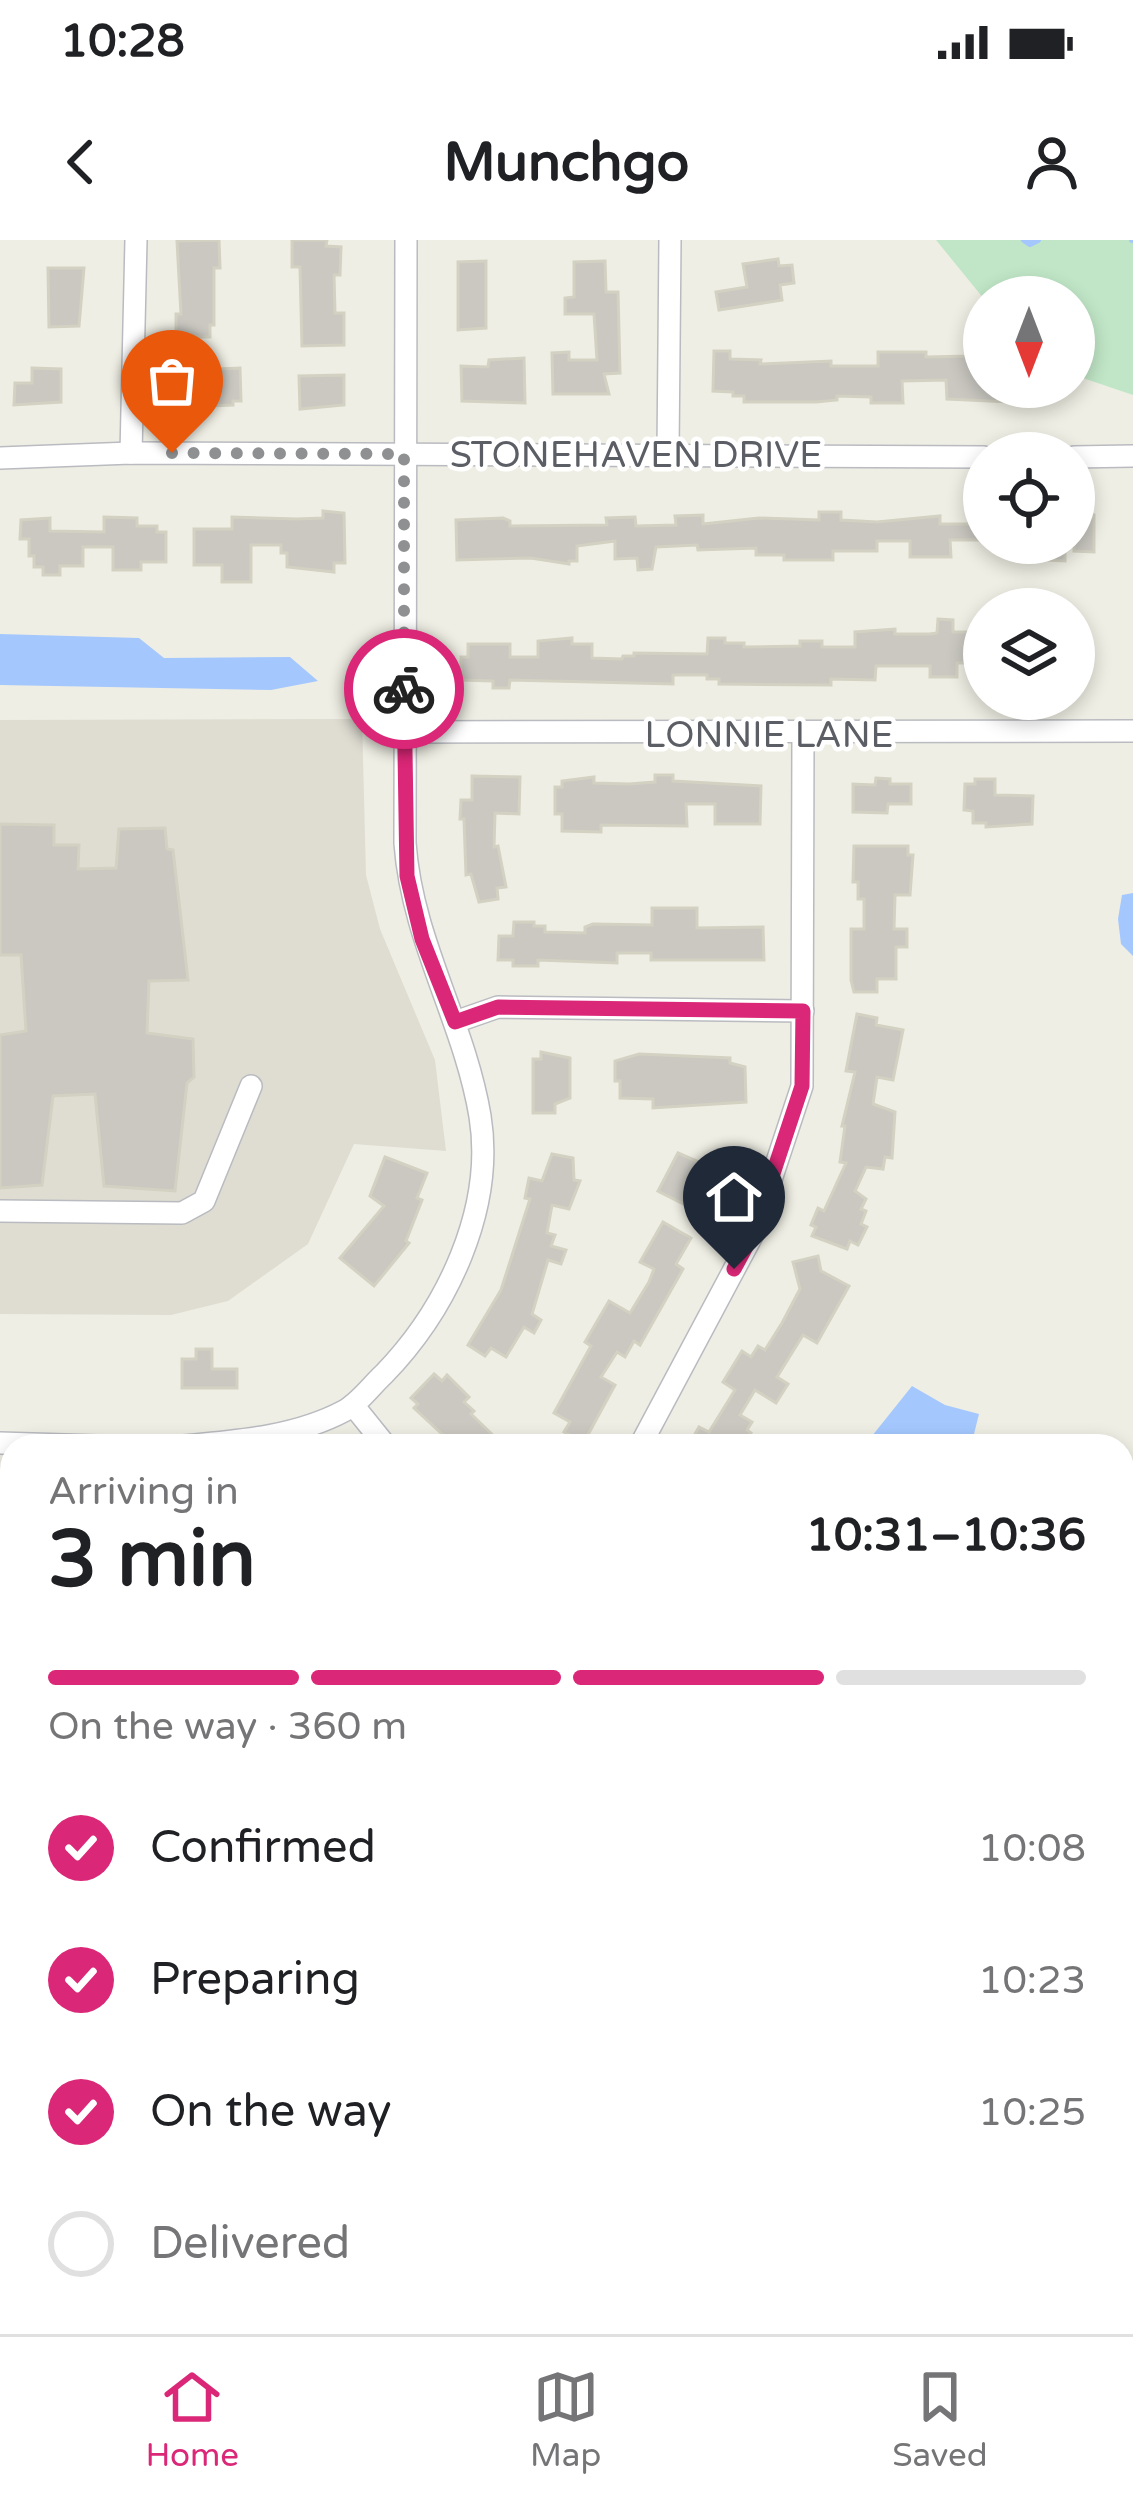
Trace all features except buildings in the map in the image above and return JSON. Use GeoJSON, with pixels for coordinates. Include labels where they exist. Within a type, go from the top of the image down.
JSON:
{"type":"FeatureCollection","features":[{"type":"Feature","properties":{"kind":"street"},"geometry":{"type":"LineString","coordinates":[[131,453],[136,240]]}},
{"type":"Feature","properties":{"kind":"street"},"geometry":{"type":"LineString","coordinates":[[274,1434],[311,1425],[352,1405],[413,1343],[442,1298],[474,1212],[483,1158],[481,1120],[455,1022],[412,906],[405,843],[406,240]]}},
{"type":"Feature","properties":{"kind":"street"},"geometry":{"type":"LineString","coordinates":[[668,452],[670,240]]}},
{"type":"Feature","properties":{"kind":"street","name":"STONEHAVEN DRIVE"},"geometry":{"type":"LineString","coordinates":[[0,458],[131,453],[668,452],[963,457]]}},
{"type":"Feature","properties":{"kind":"street"},"geometry":{"type":"LineString","coordinates":[[1095,457],[1133,456]]}},
{"type":"Feature","properties":{"kind":"street","name":"LONNIE LANE"},"geometry":{"type":"LineString","coordinates":[[405,733],[1133,731]]}},
{"type":"Feature","properties":{"kind":"street"},"geometry":{"type":"LineString","coordinates":[[646,1434],[753,1234],[802,1086],[803,734]]}},
{"type":"Feature","properties":{"kind":"street"},"geometry":{"type":"LineString","coordinates":[[455,1022],[498,1007],[803,1011]]}},
{"type":"Feature","properties":{"kind":"street"},"geometry":{"type":"LineString","coordinates":[[0,1211],[182,1213],[204,1201],[251,1086]]}},
{"type":"Feature","properties":{"kind":"street"},"geometry":{"type":"LineString","coordinates":[[352,1405],[376,1434]]}},
{"type":"Feature","properties":{"kind":"shaded area"},"geometry":{"type":"Polygon","coordinates":[[[362,719],[366,875],[380,929],[435,1060],[446,1151],[354,1144],[308,1244],[228,1301],[171,1315],[0,1314],[0,720],[362,719]]]}},
{"type":"Feature","properties":{"kind":"green space"},"geometry":{"type":"Polygon","coordinates":[[[936,240],[1133,240],[1133,395],[1095,382],[1095,276],[965,276],[936,240]]]}},
{"type":"Feature","properties":{"kind":"water"},"geometry":{"type":"Polygon","coordinates":[[[0,634],[139,638],[164,658],[290,657],[318,681],[271,690],[0,685],[0,634]]]}},
{"type":"Feature","properties":{"kind":"water"},"geometry":{"type":"Polygon","coordinates":[[[1133,893],[1133,956],[1121,944],[1118,919],[1122,895],[1133,893]]]}},
{"type":"Feature","properties":{"kind":"water"},"geometry":{"type":"Polygon","coordinates":[[[912,1386],[945,1405],[979,1414],[974,1434],[874,1434],[912,1386]]]}},
{"type":"Feature","properties":{"kind":"waterway"},"geometry":{"type":"LineString","coordinates":[[1024,240],[1030,244],[1038,240]]}},
{"type":"Feature","properties":{"kind":"way so far"},"geometry":{"type":"LineString","coordinates":[[172,453],[404,454],[404,689]]}},
{"type":"Feature","properties":{"kind":"route"},"geometry":{"type":"LineString","coordinates":[[404,689],[407,876],[422,939],[455,1022],[498,1007],[803,1011],[802,1086],[753,1234],[734,1269]]}}]}
